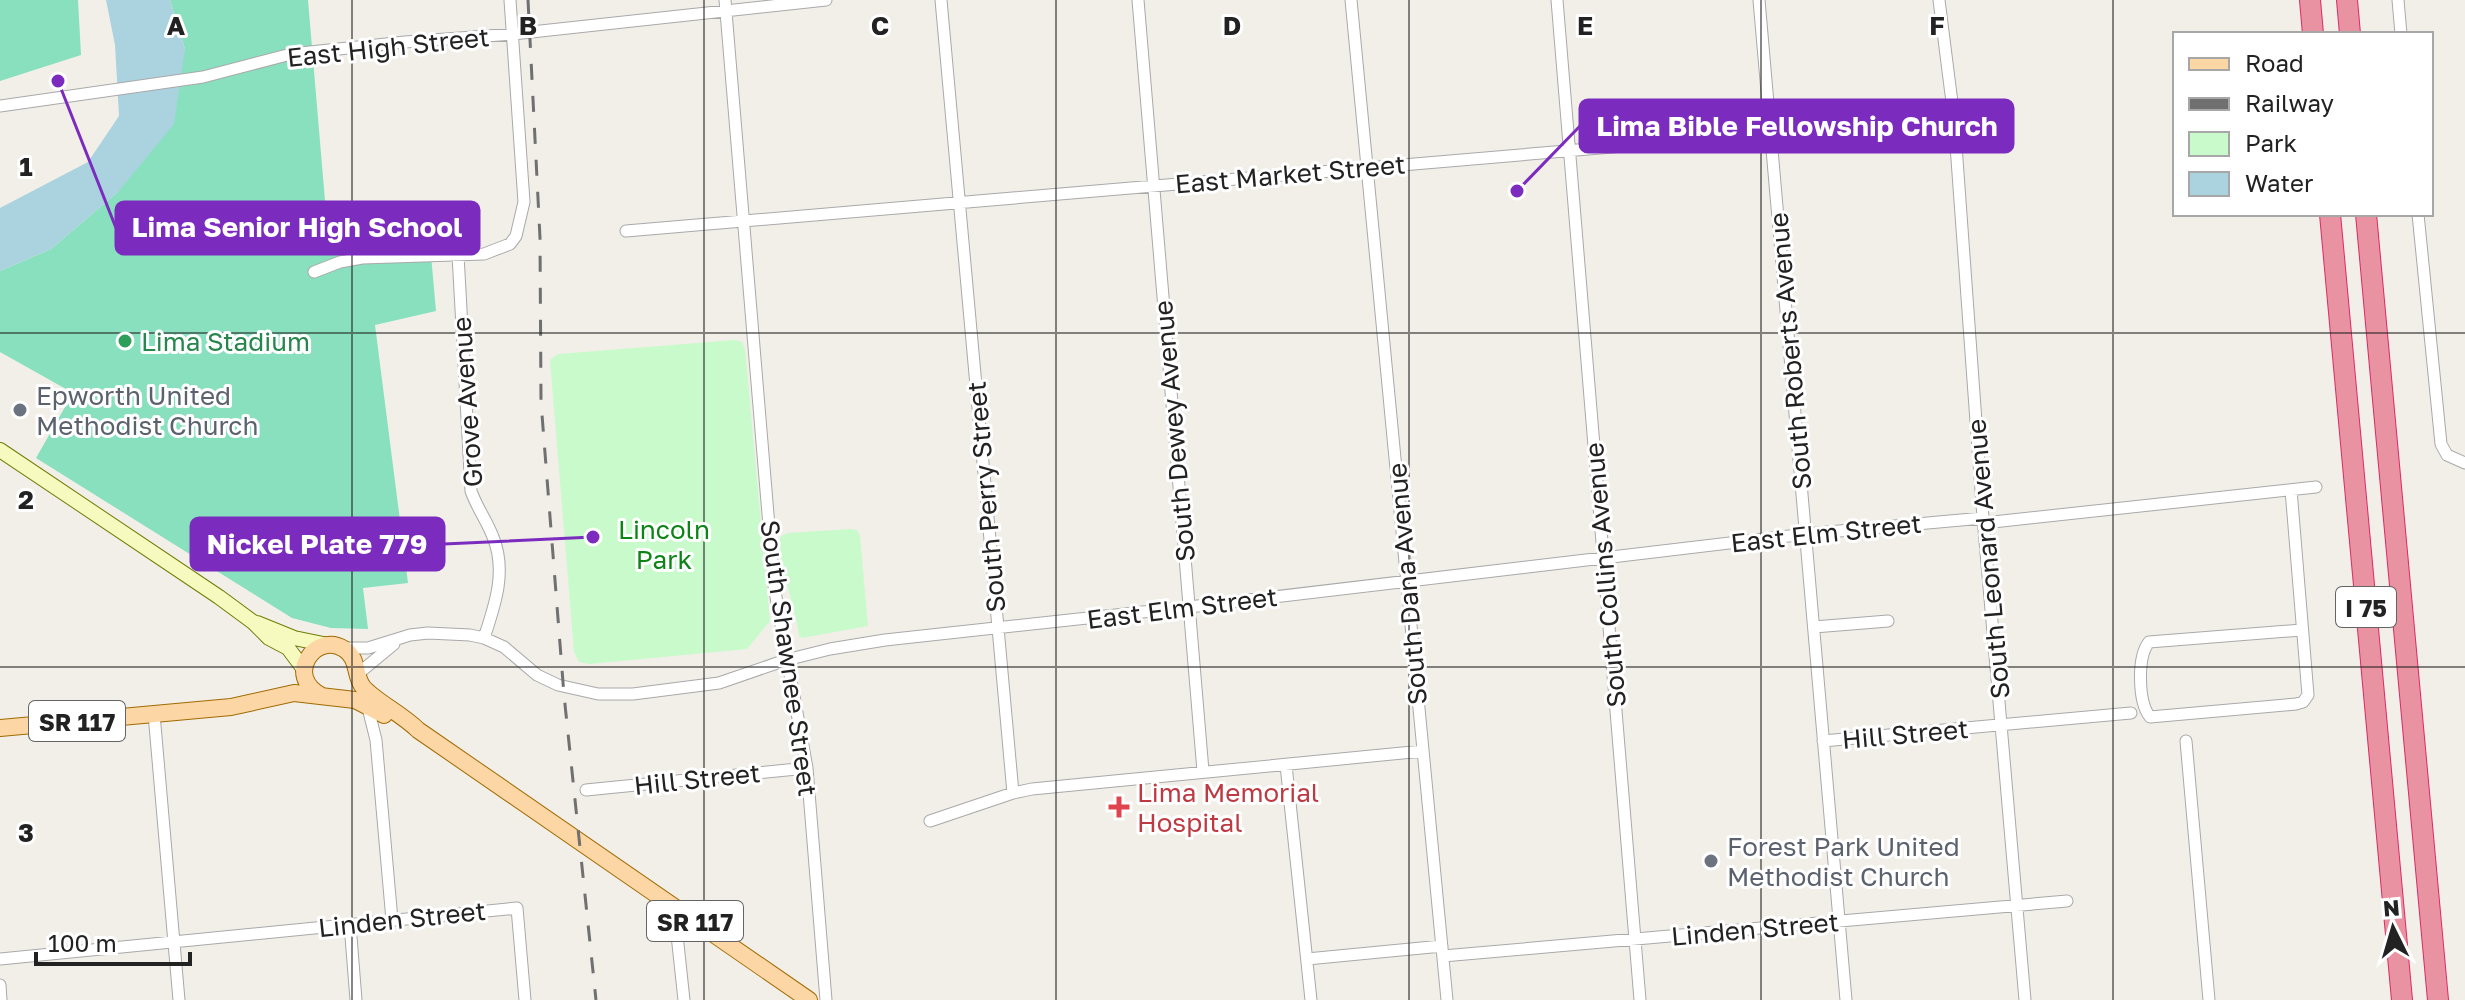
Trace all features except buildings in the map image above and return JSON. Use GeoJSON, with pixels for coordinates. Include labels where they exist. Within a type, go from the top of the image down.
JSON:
{"type":"FeatureCollection","features":[{"type":"Feature","properties":{"kind":"highway"},"geometry":{"type":"LineString","coordinates":[[2310,0],[2313,32]]}},
{"type":"Feature","properties":{"kind":"highway"},"geometry":{"type":"LineString","coordinates":[[2347,0],[2350,32]]}},
{"type":"Feature","properties":{"kind":"highway","name":"I 75"},"geometry":{"type":"LineString","coordinates":[[2330,216],[2401,997]]}},
{"type":"Feature","properties":{"kind":"highway","name":"I 75"},"geometry":{"type":"LineString","coordinates":[[2366,216],[2438,1000]]}},
{"type":"Feature","properties":{"kind":"highway"},"geometry":{"type":"LineString","coordinates":[[2404,642],[2409,648],[2447,1000]]}},
{"type":"Feature","properties":{"kind":"main road","name":"SR 117"},"geometry":{"type":"LineString","coordinates":[[260,701],[303,668],[310,655],[336,647],[353,658],[362,686],[418,730],[809,1000]]}},
{"type":"Feature","properties":{"kind":"main road"},"geometry":{"type":"LineString","coordinates":[[303,668],[308,684],[326,697],[346,692],[359,676]]}},
{"type":"Feature","properties":{"kind":"main road","name":"SR 117"},"geometry":{"type":"LineString","coordinates":[[0,728],[231,707],[294,693],[367,704],[399,724],[418,730]]}},
{"type":"Feature","properties":{"kind":"street"},"geometry":{"type":"LineString","coordinates":[[314,272],[362,258],[484,254],[510,244],[521,223],[524,202],[510,0]]}},
{"type":"Feature","properties":{"kind":"street","name":"East High Street"},"geometry":{"type":"LineString","coordinates":[[0,106],[191,79],[291,54],[513,34],[726,6],[826,0]]}},
{"type":"Feature","properties":{"kind":"street","name":"South Perry Street"},"geometry":{"type":"LineString","coordinates":[[941,0],[1013,793]]}},
{"type":"Feature","properties":{"kind":"street","name":"South Dewey Avenue"},"geometry":{"type":"LineString","coordinates":[[1138,0],[1203,771]]}},
{"type":"Feature","properties":{"kind":"street","name":"South Dana Avenue"},"geometry":{"type":"LineString","coordinates":[[1351,0],[1447,1000]]}},
{"type":"Feature","properties":{"kind":"street","name":"South Collins Avenue"},"geometry":{"type":"LineString","coordinates":[[1557,0],[1640,1000]]}},
{"type":"Feature","properties":{"kind":"street","name":"South Roberts Avenue"},"geometry":{"type":"LineString","coordinates":[[1759,0],[1846,1000]]}},
{"type":"Feature","properties":{"kind":"street","name":"South Leonard Avenue"},"geometry":{"type":"LineString","coordinates":[[1939,0],[1954,118],[2025,1000]]}},
{"type":"Feature","properties":{"kind":"street"},"geometry":{"type":"LineString","coordinates":[[2398,0],[2401,32]]}},
{"type":"Feature","properties":{"kind":"street","name":"South Shawnee Street"},"geometry":{"type":"LineString","coordinates":[[726,6],[772,566],[807,768],[826,1000]]}},
{"type":"Feature","properties":{"kind":"street","name":"East Market Street"},"geometry":{"type":"LineString","coordinates":[[626,231],[1954,118]]}},
{"type":"Feature","properties":{"kind":"street"},"geometry":{"type":"LineString","coordinates":[[2418,216],[2438,429],[2443,451],[2465,463]]}},
{"type":"Feature","properties":{"kind":"street","name":"Grove Avenue"},"geometry":{"type":"LineString","coordinates":[[458,255],[471,491],[476,507],[495,540],[500,577],[484,638]]}},
{"type":"Feature","properties":{"kind":"street"},"geometry":{"type":"LineString","coordinates":[[0,450],[253,622],[269,638],[292,653],[303,668]]}},
{"type":"Feature","properties":{"kind":"street","name":"East Elm Street"},"geometry":{"type":"LineString","coordinates":[[336,647],[368,648],[443,632],[484,638],[504,647],[537,675],[558,685],[598,694],[633,694],[707,686],[786,660],[859,643],[1806,534],[2316,487]]}},
{"type":"Feature","properties":{"kind":"street"},"geometry":{"type":"LineString","coordinates":[[2291,490],[2308,695],[2303,702],[2150,717],[2144,710],[2142,660],[2144,648],[2149,642],[2302,630]]}},
{"type":"Feature","properties":{"kind":"street"},"geometry":{"type":"LineString","coordinates":[[1814,627],[1888,621]]}},
{"type":"Feature","properties":{"kind":"street"},"geometry":{"type":"LineString","coordinates":[[253,622],[294,638],[336,647]]}},
{"type":"Feature","properties":{"kind":"street","name":"East Elm Street"},"geometry":{"type":"LineString","coordinates":[[359,676],[401,639]]}},
{"type":"Feature","properties":{"kind":"street"},"geometry":{"type":"LineString","coordinates":[[367,704],[376,740],[392,920]]}},
{"type":"Feature","properties":{"kind":"street","name":"Hill Street"},"geometry":{"type":"LineString","coordinates":[[1823,741],[2131,713]]}},
{"type":"Feature","properties":{"kind":"street"},"geometry":{"type":"LineString","coordinates":[[154,714],[179,1000]]}},
{"type":"Feature","properties":{"kind":"street"},"geometry":{"type":"LineString","coordinates":[[376,740],[383,714]]}},
{"type":"Feature","properties":{"kind":"street"},"geometry":{"type":"LineString","coordinates":[[2186,741],[2209,1000]]}},
{"type":"Feature","properties":{"kind":"street"},"geometry":{"type":"LineString","coordinates":[[930,821],[1013,793],[1203,771],[1423,751]]}},
{"type":"Feature","properties":{"kind":"street"},"geometry":{"type":"LineString","coordinates":[[1286,765],[1311,1000]]}},
{"type":"Feature","properties":{"kind":"street","name":"Hill Street"},"geometry":{"type":"LineString","coordinates":[[586,790],[807,768]]}},
{"type":"Feature","properties":{"kind":"street","name":"Linden Street"},"geometry":{"type":"LineString","coordinates":[[1307,959],[1635,939],[2067,901]]}},
{"type":"Feature","properties":{"kind":"street"},"geometry":{"type":"LineString","coordinates":[[674,907],[684,1000]]}},
{"type":"Feature","properties":{"kind":"street","name":"Linden Street"},"geometry":{"type":"LineString","coordinates":[[0,959],[517,908],[525,1000]]}},
{"type":"Feature","properties":{"kind":"street"},"geometry":{"type":"LineString","coordinates":[[350,924],[356,1000]]}},
{"type":"Feature","properties":{"kind":"street"},"geometry":{"type":"LineString","coordinates":[[0,985],[1,1000]]}},
{"type":"Feature","properties":{"kind":"green space"},"geometry":{"type":"Polygon","coordinates":[[[0,0],[78,0],[81,55],[0,81],[0,0]]]}},
{"type":"Feature","properties":{"kind":"green space"},"geometry":{"type":"Polygon","coordinates":[[[170,0],[308,0],[329,248],[430,244],[436,311],[375,325],[408,583],[363,588],[368,629],[331,628],[292,618],[36,458],[73,393],[0,352],[0,271],[51,249],[118,192],[185,49],[170,0]]]}},
{"type":"Feature","properties":{"kind":"green space","name":"Lincoln Park"},"geometry":{"type":"Polygon","coordinates":[[[735,340],[742,342],[745,349],[770,621],[747,649],[589,664],[579,662],[574,652],[550,360],[558,354],[735,340]]]}},
{"type":"Feature","properties":{"kind":"green space"},"geometry":{"type":"Polygon","coordinates":[[[857,530],[860,536],[868,626],[802,638],[785,574],[780,537],[787,533],[857,530]]]}},
{"type":"Feature","properties":{"kind":"water"},"geometry":{"type":"Polygon","coordinates":[[[106,0],[170,0],[185,49],[174,124],[118,192],[51,249],[0,271],[0,208],[88,162],[119,116],[115,45],[106,0]]]}},
{"type":"Feature","properties":{"kind":"railway"},"geometry":{"type":"LineString","coordinates":[[528,0],[540,238],[541,402],[564,695],[596,1000]]}},
{"type":"Feature","properties":{"kind":"place","name":"Lima Senior High School"},"geometry":{"type":"Point","coordinates":[58,81]}},
{"type":"Feature","properties":{"kind":"place","name":"Lima Bible Fellowship Church"},"geometry":{"type":"Point","coordinates":[1517,191]}},
{"type":"Feature","properties":{"kind":"place","name":"Lima Stadium"},"geometry":{"type":"Point","coordinates":[125,341]}},
{"type":"Feature","properties":{"kind":"place","name":"Epworth United Methodist Church"},"geometry":{"type":"Point","coordinates":[20,410]}},
{"type":"Feature","properties":{"kind":"place","name":"Nickel Plate 779"},"geometry":{"type":"Point","coordinates":[593,537]}},
{"type":"Feature","properties":{"kind":"place","name":"Lima Memorial Hospital"},"geometry":{"type":"Point","coordinates":[1119,807]}},
{"type":"Feature","properties":{"kind":"place","name":"Forest Park United Methodist Church"},"geometry":{"type":"Point","coordinates":[1711,861]}}]}
